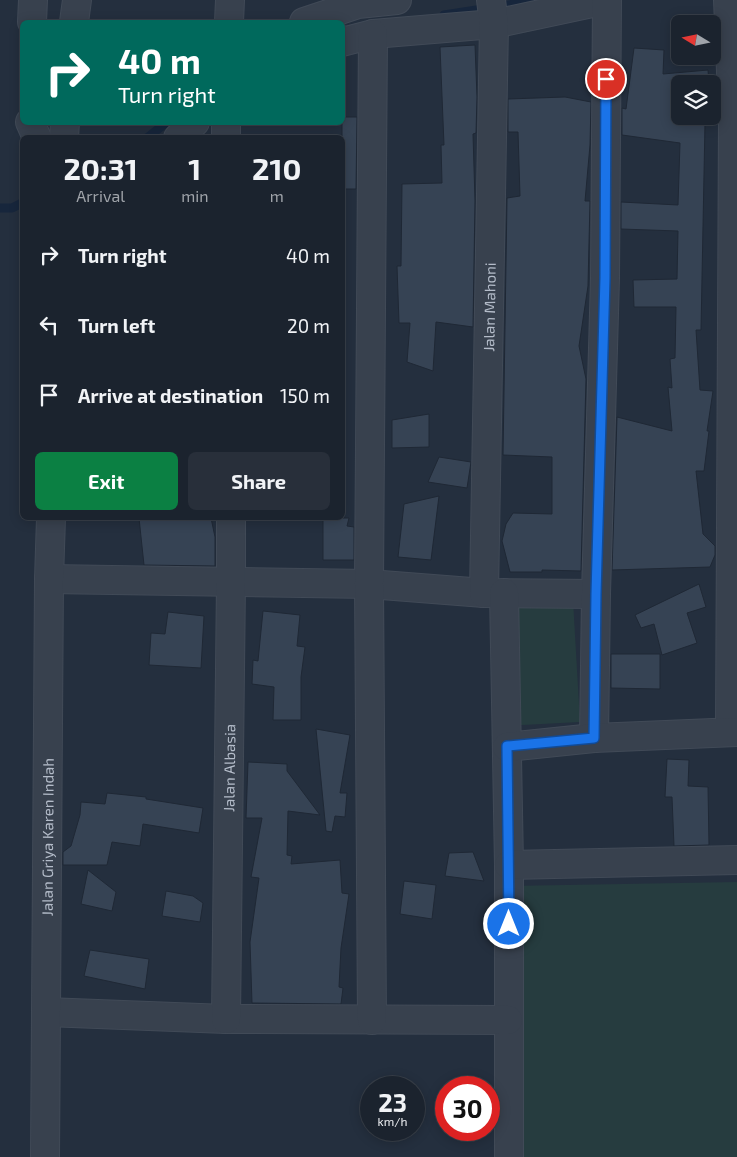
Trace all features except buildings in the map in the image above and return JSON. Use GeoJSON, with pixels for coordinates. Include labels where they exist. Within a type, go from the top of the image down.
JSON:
{"type":"FeatureCollection","features":[{"type":"Feature","properties":{"kind":"street"},"geometry":{"type":"LineString","coordinates":[[32,20],[33,0]]}},
{"type":"Feature","properties":{"kind":"street"},"geometry":{"type":"LineString","coordinates":[[74,20],[77,0]]}},
{"type":"Feature","properties":{"kind":"street"},"geometry":{"type":"LineString","coordinates":[[229,20],[230,0]]}},
{"type":"Feature","properties":{"kind":"street"},"geometry":{"type":"LineString","coordinates":[[345,23],[397,0]]}},
{"type":"Feature","properties":{"kind":"street"},"geometry":{"type":"LineString","coordinates":[[345,23],[372,34],[606,0],[605,278],[594,738]]}},
{"type":"Feature","properties":{"kind":"street"},"geometry":{"type":"LineString","coordinates":[[507,746],[594,738],[733,732],[735,120],[728,0]]}},
{"type":"Feature","properties":{"kind":"street","name":"Jalan Mahoni"},"geometry":{"type":"LineString","coordinates":[[493,15],[494,593],[507,746],[509,1157]]}},
{"type":"Feature","properties":{"kind":"street"},"geometry":{"type":"LineString","coordinates":[[372,34],[369,584],[372,1020]]}},
{"type":"Feature","properties":{"kind":"street"},"geometry":{"type":"LineString","coordinates":[[181,135],[192,125]]}},
{"type":"Feature","properties":{"kind":"street","name":"Jalan Griya Karen Indah"},"geometry":{"type":"LineString","coordinates":[[45,1157],[51,520]]}},
{"type":"Feature","properties":{"kind":"street","name":"Jalan Albasia"},"geometry":{"type":"LineString","coordinates":[[226,1019],[231,520]]}},
{"type":"Feature","properties":{"kind":"street"},"geometry":{"type":"LineString","coordinates":[[49,579],[369,584],[494,593],[596,594]]}},
{"type":"Feature","properties":{"kind":"street"},"geometry":{"type":"LineString","coordinates":[[509,865],[737,860]]}},
{"type":"Feature","properties":{"kind":"street"},"geometry":{"type":"LineString","coordinates":[[46,1012],[226,1019],[508,1020]]}},
{"type":"Feature","properties":{"kind":"green space"},"geometry":{"type":"Polygon","coordinates":[[[573,600],[580,722],[502,726],[491,602],[573,600]]]}},
{"type":"Feature","properties":{"kind":"green space"},"geometry":{"type":"Polygon","coordinates":[[[737,882],[737,1157],[505,1157],[507,886],[737,882]]]}},
{"type":"Feature","properties":{"kind":"waterway"},"geometry":{"type":"LineString","coordinates":[[444,15],[540,0]]}},
{"type":"Feature","properties":{"kind":"waterway"},"geometry":{"type":"LineString","coordinates":[[151,135],[163,125]]}},
{"type":"Feature","properties":{"kind":"waterway"},"geometry":{"type":"LineString","coordinates":[[0,208],[12,208],[20,204]]}},
{"type":"Feature","properties":{"kind":"route"},"geometry":{"type":"LineString","coordinates":[[509,924],[507,746],[594,738],[605,278],[606,79]]}}]}
